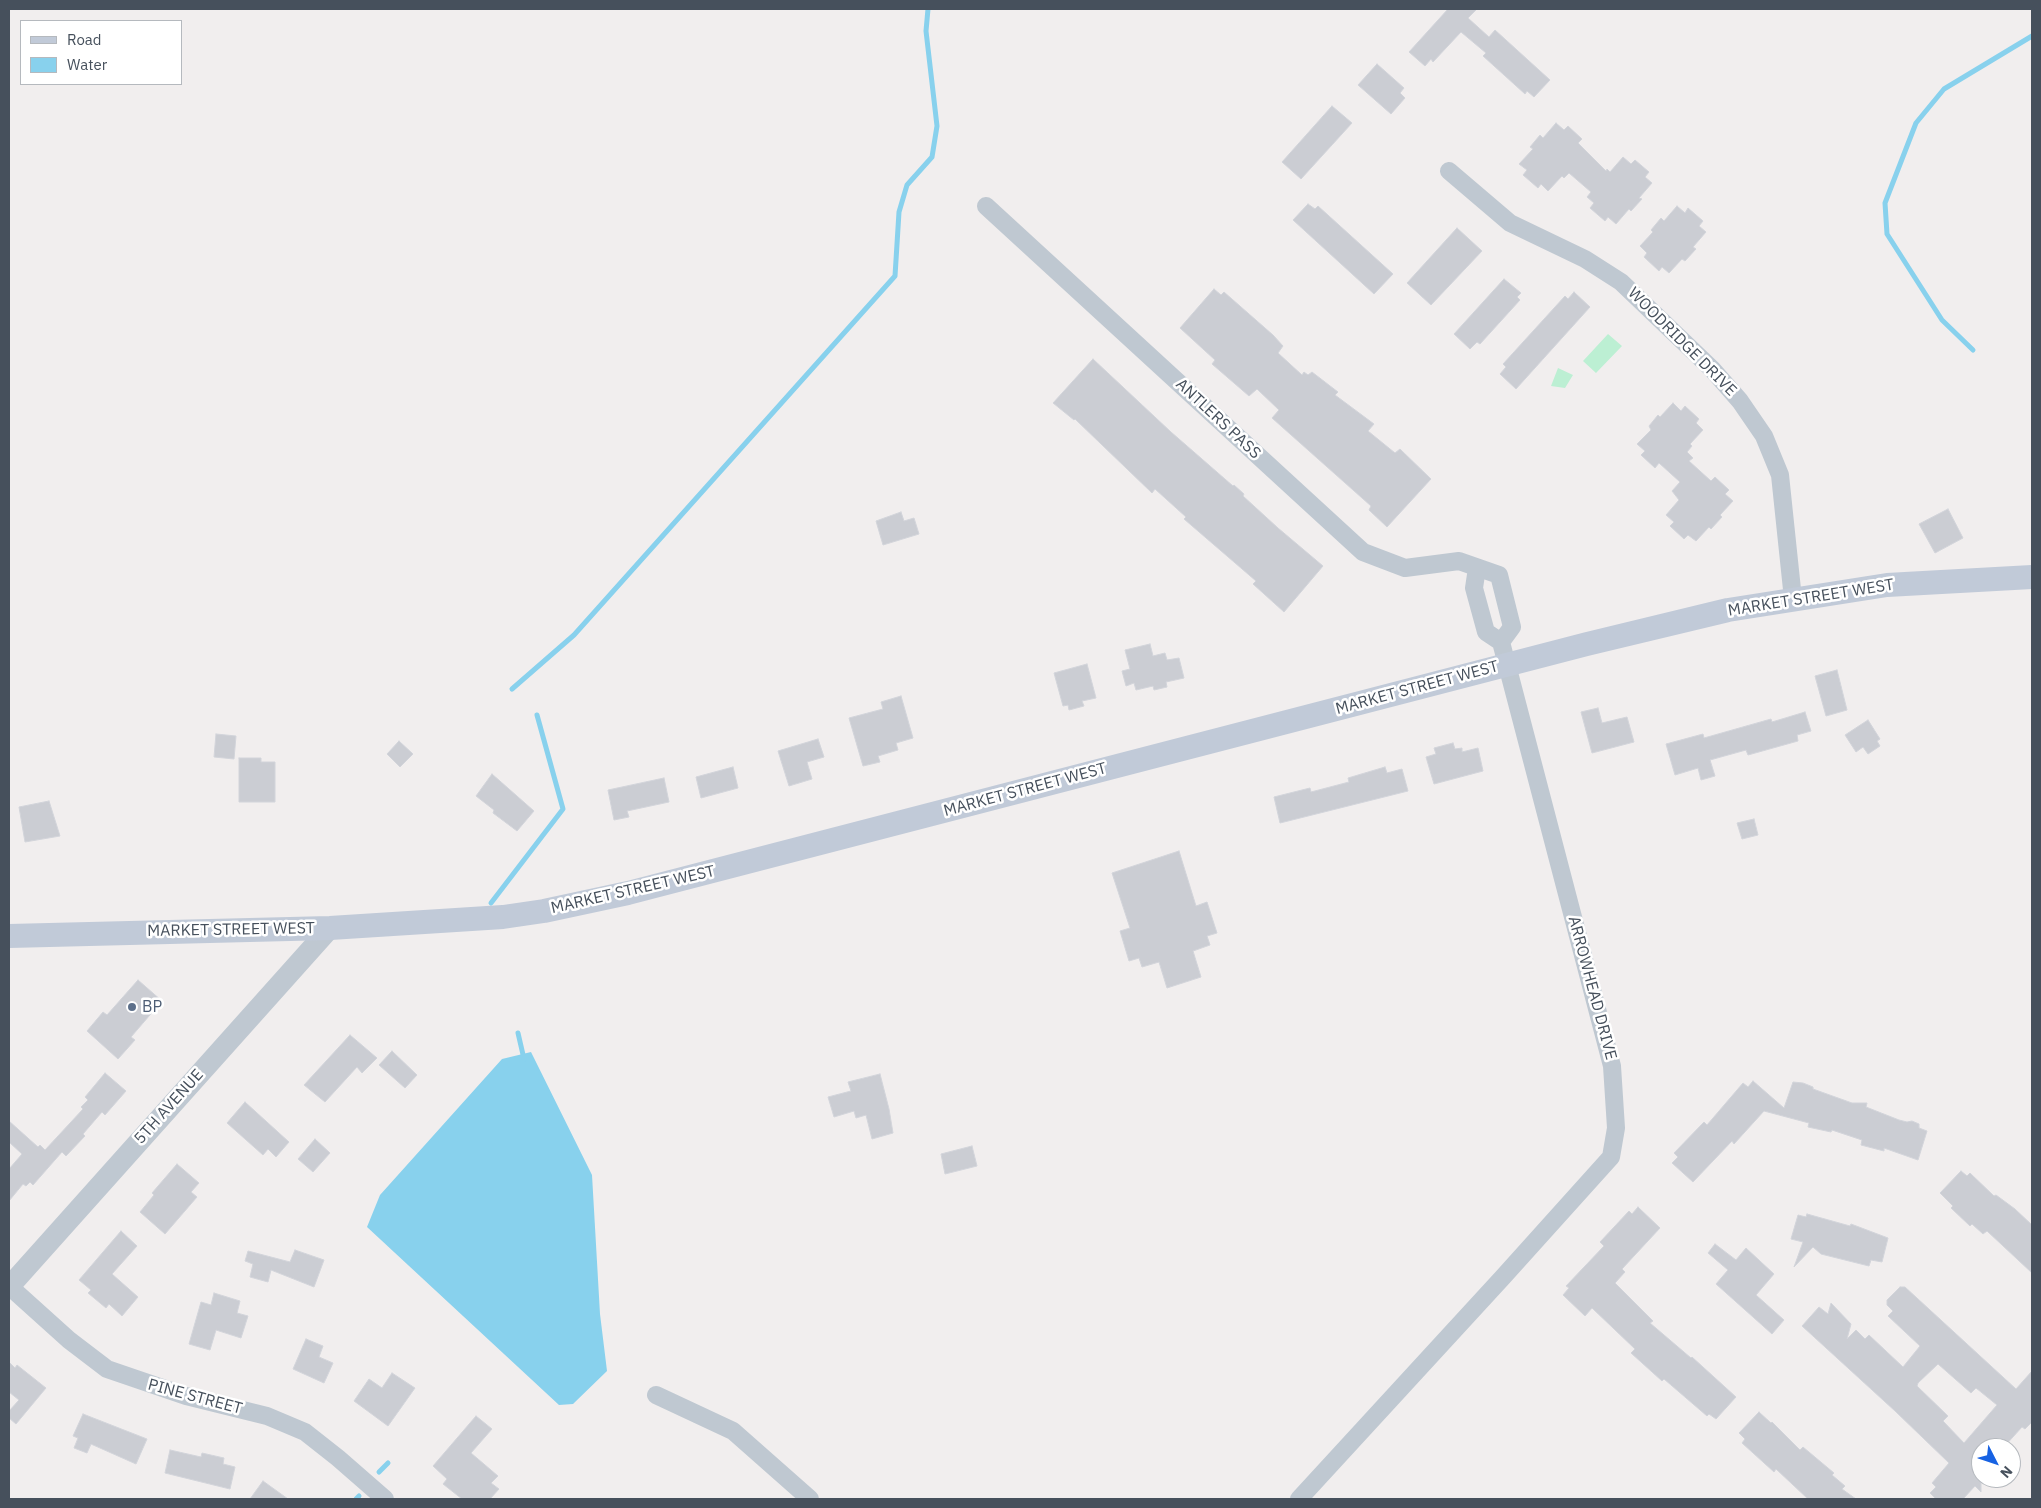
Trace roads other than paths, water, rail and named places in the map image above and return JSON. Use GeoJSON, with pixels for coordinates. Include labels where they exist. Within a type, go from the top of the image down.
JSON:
{"type":"FeatureCollection","features":[{"type":"Feature","properties":{"kind":"main road","name":"MARKET STREET WEST"},"geometry":{"type":"LineString","coordinates":[[9,936],[330,928],[503,917],[544,911],[628,893],[1506,665],[1728,610],[1793,598],[1887,585],[2032,577]]}},
{"type":"Feature","properties":{"kind":"street","name":"WOODRIDGE DRIVE"},"geometry":{"type":"LineString","coordinates":[[1449,171],[1510,223],[1585,259],[1621,282],[1712,369],[1740,401],[1764,436],[1780,475],[1793,598]]}},
{"type":"Feature","properties":{"kind":"street","name":"ANTLERS PASS"},"geometry":{"type":"LineString","coordinates":[[986,206],[1363,552],[1405,568],[1459,561],[1499,575],[1512,626],[1501,642]]}},
{"type":"Feature","properties":{"kind":"street"},"geometry":{"type":"LineString","coordinates":[[1477,568],[1474,588],[1486,632],[1501,642],[1506,665]]}},
{"type":"Feature","properties":{"kind":"street","name":"ARROWHEAD DRIVE"},"geometry":{"type":"LineString","coordinates":[[1299,1499],[1611,1157],[1616,1128],[1612,1066],[1506,665]]}},
{"type":"Feature","properties":{"kind":"street","name":"5TH AVENUE"},"geometry":{"type":"LineString","coordinates":[[9,1286],[330,928]]}},
{"type":"Feature","properties":{"kind":"street","name":"PINE STREET"},"geometry":{"type":"LineString","coordinates":[[9,1286],[69,1340],[107,1369],[186,1396],[267,1416],[304,1432],[338,1458],[385,1499]]}},
{"type":"Feature","properties":{"kind":"street"},"geometry":{"type":"LineString","coordinates":[[656,1395],[733,1431],[810,1499]]}},
{"type":"Feature","properties":{"kind":"water"},"geometry":{"type":"Polygon","coordinates":[[[531,1052],[592,1175],[600,1314],[607,1371],[573,1404],[559,1405],[367,1227],[380,1195],[502,1059],[531,1052]]]}},
{"type":"Feature","properties":{"kind":"waterway"},"geometry":{"type":"LineString","coordinates":[[512,689],[574,635],[895,276],[899,212],[907,185],[932,157],[937,126],[926,31],[928,9]]}},
{"type":"Feature","properties":{"kind":"waterway"},"geometry":{"type":"LineString","coordinates":[[1973,350],[1942,320],[1887,234],[1885,203],[1916,123],[1944,89],[2032,36]]}},
{"type":"Feature","properties":{"kind":"waterway"},"geometry":{"type":"LineString","coordinates":[[491,903],[563,809],[537,715]]}},
{"type":"Feature","properties":{"kind":"waterway"},"geometry":{"type":"LineString","coordinates":[[518,1033],[524,1059]]}},
{"type":"Feature","properties":{"kind":"waterway"},"geometry":{"type":"LineString","coordinates":[[379,1472],[388,1463]]}},
{"type":"Feature","properties":{"kind":"waterway"},"geometry":{"type":"LineString","coordinates":[[356,1499],[359,1496]]}},
{"type":"Feature","properties":{"kind":"place","name":"BP"},"geometry":{"type":"Point","coordinates":[132,1007]}}]}
